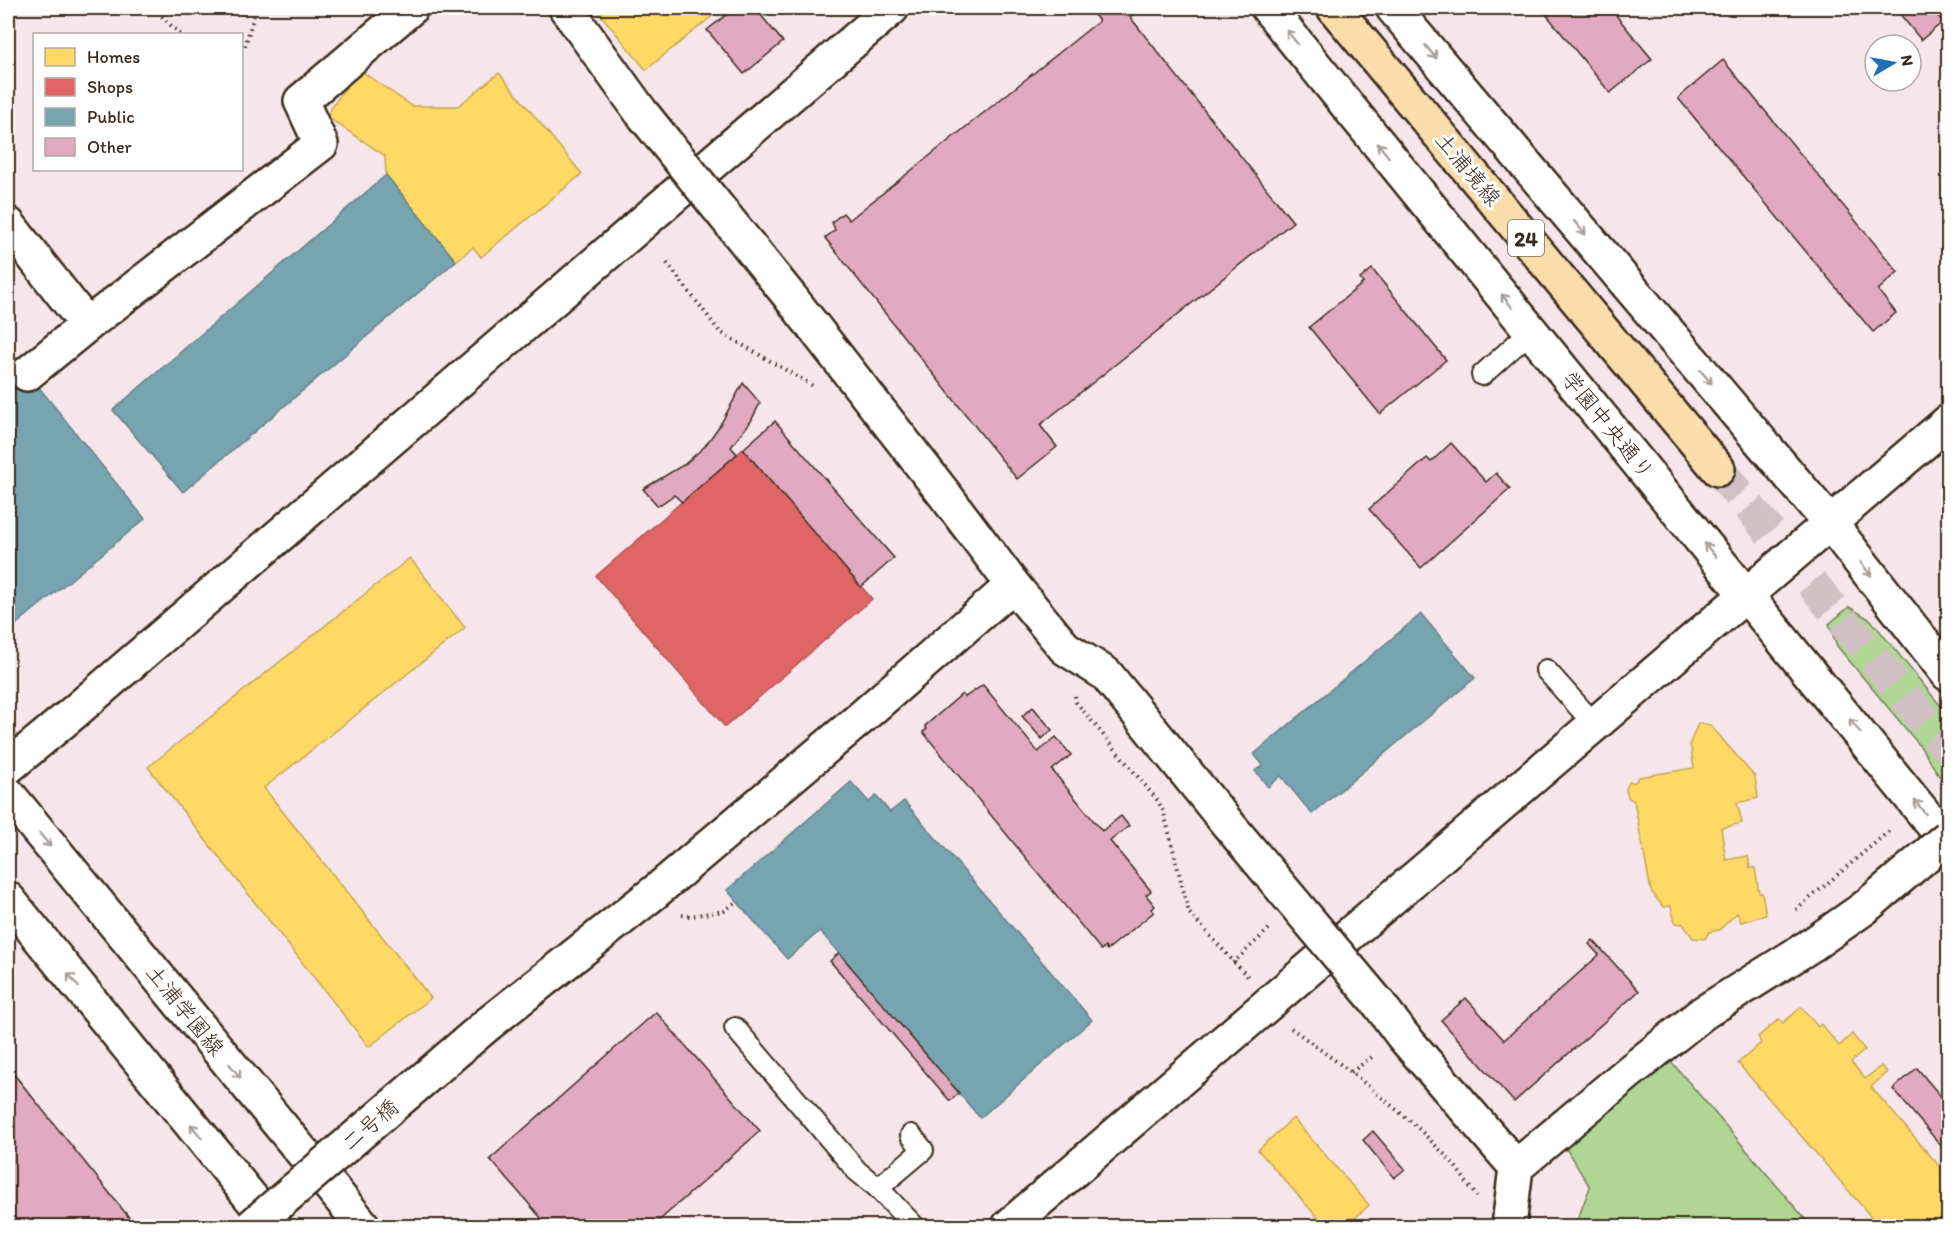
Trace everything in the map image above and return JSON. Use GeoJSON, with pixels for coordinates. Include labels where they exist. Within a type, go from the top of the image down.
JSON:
{"type":"FeatureCollection","features":[{"type":"Feature","properties":{"kind":"main road","name":"土浦境線"},"geometry":{"type":"LineString","coordinates":[[1334,8],[1718,469]]}},
{"type":"Feature","properties":{"kind":"street"},"geometry":{"type":"LineString","coordinates":[[27,374],[321,144],[301,101],[345,74],[411,8]]}},
{"type":"Feature","properties":{"kind":"street"},"geometry":{"type":"LineString","coordinates":[[566,8],[641,112],[791,298],[945,495],[1012,585],[1065,648],[1106,674],[1402,1035],[1516,1167]]}},
{"type":"Feature","properties":{"kind":"street"},"geometry":{"type":"LineString","coordinates":[[8,767],[892,8]]}},
{"type":"Feature","properties":{"kind":"street","name":"学園中央通り"},"geometry":{"type":"LineString","coordinates":[[1268,8],[1948,843]]}},
{"type":"Feature","properties":{"kind":"street"},"geometry":{"type":"LineString","coordinates":[[1393,8],[1830,523],[1948,674]]}},
{"type":"Feature","properties":{"kind":"street"},"geometry":{"type":"LineString","coordinates":[[8,224],[87,326]]}},
{"type":"Feature","properties":{"kind":"street"},"geometry":{"type":"LineString","coordinates":[[1009,1227],[1948,422]]}},
{"type":"Feature","properties":{"kind":"street","name":"二号橋"},"geometry":{"type":"LineString","coordinates":[[252,1227],[488,1024],[655,892],[863,716],[1012,585]]}},
{"type":"Feature","properties":{"kind":"street","name":"土浦学園線"},"geometry":{"type":"LineString","coordinates":[[8,794],[363,1227]]}},
{"type":"Feature","properties":{"kind":"street"},"geometry":{"type":"LineString","coordinates":[[1509,1227],[1516,1167],[1703,1013],[1804,950],[1863,909],[1948,837]]}},
{"type":"Feature","properties":{"kind":"street"},"geometry":{"type":"LineString","coordinates":[[8,899],[274,1227]]}},
{"type":"Feature","properties":{"kind":"lane"},"geometry":{"type":"LineString","coordinates":[[1482,375],[1531,331]]}},
{"type":"Feature","properties":{"kind":"lane"},"geometry":{"type":"LineString","coordinates":[[1546,670],[1595,725]]}},
{"type":"Feature","properties":{"kind":"lane"},"geometry":{"type":"LineString","coordinates":[[735,1028],[857,1171],[878,1188],[914,1227]]}},
{"type":"Feature","properties":{"kind":"lane"},"geometry":{"type":"LineString","coordinates":[[878,1188],[923,1150],[910,1136]]}},
{"type":"Feature","properties":{"kind":"path"},"geometry":{"type":"LineString","coordinates":[[153,8],[179,33]]}},
{"type":"Feature","properties":{"kind":"path"},"geometry":{"type":"LineString","coordinates":[[245,46],[256,8]]}},
{"type":"Feature","properties":{"kind":"path"},"geometry":{"type":"LineString","coordinates":[[667,263],[720,332],[815,387]]}},
{"type":"Feature","properties":{"kind":"path"},"geometry":{"type":"LineString","coordinates":[[1065,648],[1076,702],[1158,801],[1164,813],[1188,913],[1248,977]]}},
{"type":"Feature","properties":{"kind":"path"},"geometry":{"type":"LineString","coordinates":[[655,892],[672,911],[690,916],[724,911],[737,901]]}},
{"type":"Feature","properties":{"kind":"path"},"geometry":{"type":"LineString","coordinates":[[1288,1025],[1352,1072],[1415,1125],[1453,1163],[1479,1200]]}},
{"type":"Feature","properties":{"kind":"green space"},"geometry":{"type":"Polygon","coordinates":[[[1849,607],[1871,620],[1948,715],[1948,789],[1920,746],[1837,646],[1829,624],[1849,607]]]}},
{"type":"Feature","properties":{"kind":"green space"},"geometry":{"type":"Polygon","coordinates":[[[1669,1059],[1811,1226],[1575,1226],[1590,1187],[1563,1144],[1669,1059]]]}},
{"type":"Feature","properties":{"kind":"building: Homes"},"geometry":{"type":"Polygon","coordinates":[[[595,8],[722,8],[646,70],[595,8]]]}},
{"type":"Feature","properties":{"kind":"building: Homes"},"geometry":{"type":"Polygon","coordinates":[[[358,69],[412,106],[458,106],[499,73],[582,174],[481,257],[473,247],[456,261],[386,175],[385,156],[326,116],[358,69]]]}},
{"type":"Feature","properties":{"kind":"building: Homes"},"geometry":{"type":"Polygon","coordinates":[[[410,558],[465,628],[264,788],[431,998],[369,1047],[148,767],[410,558]]]}},
{"type":"Feature","properties":{"kind":"building: Homes"},"geometry":{"type":"Polygon","coordinates":[[[1698,723],[1710,725],[1755,777],[1758,798],[1737,803],[1742,823],[1721,828],[1726,860],[1748,856],[1750,868],[1755,868],[1759,893],[1762,893],[1766,915],[1741,922],[1737,913],[1719,930],[1709,932],[1705,939],[1693,938],[1683,924],[1675,923],[1671,906],[1663,907],[1651,891],[1634,801],[1628,797],[1626,789],[1629,782],[1635,782],[1639,777],[1694,768],[1690,743],[1698,723]]]}},
{"type":"Feature","properties":{"kind":"building: Homes"},"geometry":{"type":"Polygon","coordinates":[[[1801,1007],[1818,1027],[1821,1024],[1839,1046],[1852,1034],[1865,1050],[1851,1062],[1865,1079],[1881,1066],[1887,1072],[1871,1087],[1948,1176],[1948,1226],[1879,1226],[1738,1063],[1761,1043],[1758,1037],[1779,1019],[1783,1023],[1801,1007]]]}},
{"type":"Feature","properties":{"kind":"building: Homes"},"geometry":{"type":"Polygon","coordinates":[[[1293,1118],[1369,1205],[1355,1218],[1362,1226],[1325,1226],[1258,1150],[1293,1118]]]}},
{"type":"Feature","properties":{"kind":"building: Shops"},"geometry":{"type":"Polygon","coordinates":[[[743,449],[872,599],[725,727],[596,576],[743,449]]]}},
{"type":"Feature","properties":{"kind":"building: Public"},"geometry":{"type":"Polygon","coordinates":[[[386,175],[456,261],[183,492],[113,410],[386,175]]]}},
{"type":"Feature","properties":{"kind":"building: Public"},"geometry":{"type":"Polygon","coordinates":[[[8,349],[145,519],[8,631],[8,349]]]}},
{"type":"Feature","properties":{"kind":"building: Public"},"geometry":{"type":"Polygon","coordinates":[[[1421,614],[1475,678],[1312,814],[1281,776],[1268,787],[1255,771],[1263,765],[1254,754],[1421,614]]]}},
{"type":"Feature","properties":{"kind":"building: Public"},"geometry":{"type":"Polygon","coordinates":[[[851,782],[869,802],[876,796],[890,812],[904,801],[1092,1020],[980,1118],[820,931],[787,959],[727,890],[851,782]]]}},
{"type":"Feature","properties":{"kind":"building: Other"},"geometry":{"type":"Polygon","coordinates":[[[735,8],[755,8],[783,42],[744,74],[707,30],[735,8]]]}},
{"type":"Feature","properties":{"kind":"building: Other"},"geometry":{"type":"Polygon","coordinates":[[[1093,8],[1131,8],[1135,13],[1130,17],[1293,222],[1040,425],[1057,447],[1017,479],[825,238],[835,230],[832,222],[843,213],[849,220],[1099,21],[1090,10],[1093,8]]]}},
{"type":"Feature","properties":{"kind":"building: Other"},"geometry":{"type":"Polygon","coordinates":[[[1541,8],[1610,8],[1652,59],[1610,93],[1541,8]]]}},
{"type":"Feature","properties":{"kind":"building: Other"},"geometry":{"type":"Polygon","coordinates":[[[1895,8],[1931,8],[1943,22],[1923,38],[1923,33],[1915,33],[1895,8]]]}},
{"type":"Feature","properties":{"kind":"building: Other"},"geometry":{"type":"Polygon","coordinates":[[[1723,60],[1898,272],[1878,290],[1896,313],[1873,332],[1678,98],[1723,60]]]}},
{"type":"Feature","properties":{"kind":"building: Other"},"geometry":{"type":"Polygon","coordinates":[[[1372,269],[1446,360],[1380,414],[1309,327],[1363,283],[1360,279],[1372,269]]]}},
{"type":"Feature","properties":{"kind":"building: Other"},"geometry":{"type":"Polygon","coordinates":[[[743,383],[760,403],[751,421],[731,447],[737,454],[682,502],[674,495],[658,506],[643,489],[685,464],[705,446],[720,425],[743,383]]]}},
{"type":"Feature","properties":{"kind":"building: Other"},"geometry":{"type":"Polygon","coordinates":[[[775,421],[894,558],[861,587],[743,449],[775,421]]]}},
{"type":"Feature","properties":{"kind":"building: Other"},"geometry":{"type":"Polygon","coordinates":[[[1451,443],[1486,482],[1496,473],[1510,489],[1421,568],[1369,509],[1427,458],[1431,462],[1451,443]]]}},
{"type":"Feature","properties":{"kind":"building: Other"},"geometry":{"type":"Polygon","coordinates":[[[983,685],[1038,752],[1056,737],[1071,755],[1052,770],[1102,831],[1121,816],[1129,826],[1110,841],[1151,891],[1146,895],[1155,906],[1151,909],[1154,912],[1107,950],[1105,947],[1101,950],[923,732],[927,729],[925,726],[962,694],[965,697],[983,685]]]}},
{"type":"Feature","properties":{"kind":"building: Other"},"geometry":{"type":"Polygon","coordinates":[[[1033,707],[1052,730],[1042,739],[1022,716],[1033,707]]]}},
{"type":"Feature","properties":{"kind":"building: Other"},"geometry":{"type":"Polygon","coordinates":[[[1593,940],[1639,991],[1514,1102],[1441,1020],[1466,998],[1504,1040],[1599,955],[1589,944],[1593,940]]]}},
{"type":"Feature","properties":{"kind":"building: Other"},"geometry":{"type":"Polygon","coordinates":[[[839,953],[959,1093],[950,1101],[830,961],[839,953]]]}},
{"type":"Feature","properties":{"kind":"building: Other"},"geometry":{"type":"Polygon","coordinates":[[[656,1012],[760,1131],[653,1226],[548,1226],[490,1159],[656,1012]]]}},
{"type":"Feature","properties":{"kind":"building: Other"},"geometry":{"type":"Polygon","coordinates":[[[1917,1068],[1948,1105],[1948,1154],[1893,1089],[1917,1068]]]}},
{"type":"Feature","properties":{"kind":"building: Other"},"geometry":{"type":"Polygon","coordinates":[[[13,1073],[136,1226],[8,1226],[8,1078],[13,1073]]]}},
{"type":"Feature","properties":{"kind":"building: Other"},"geometry":{"type":"Polygon","coordinates":[[[1373,1131],[1405,1169],[1394,1178],[1363,1140],[1373,1131]]]}},
{"type":"Feature","properties":{"kind":"tunnel"},"geometry":{"type":"LineString","coordinates":[[1718,469],[1948,749]]}}]}
